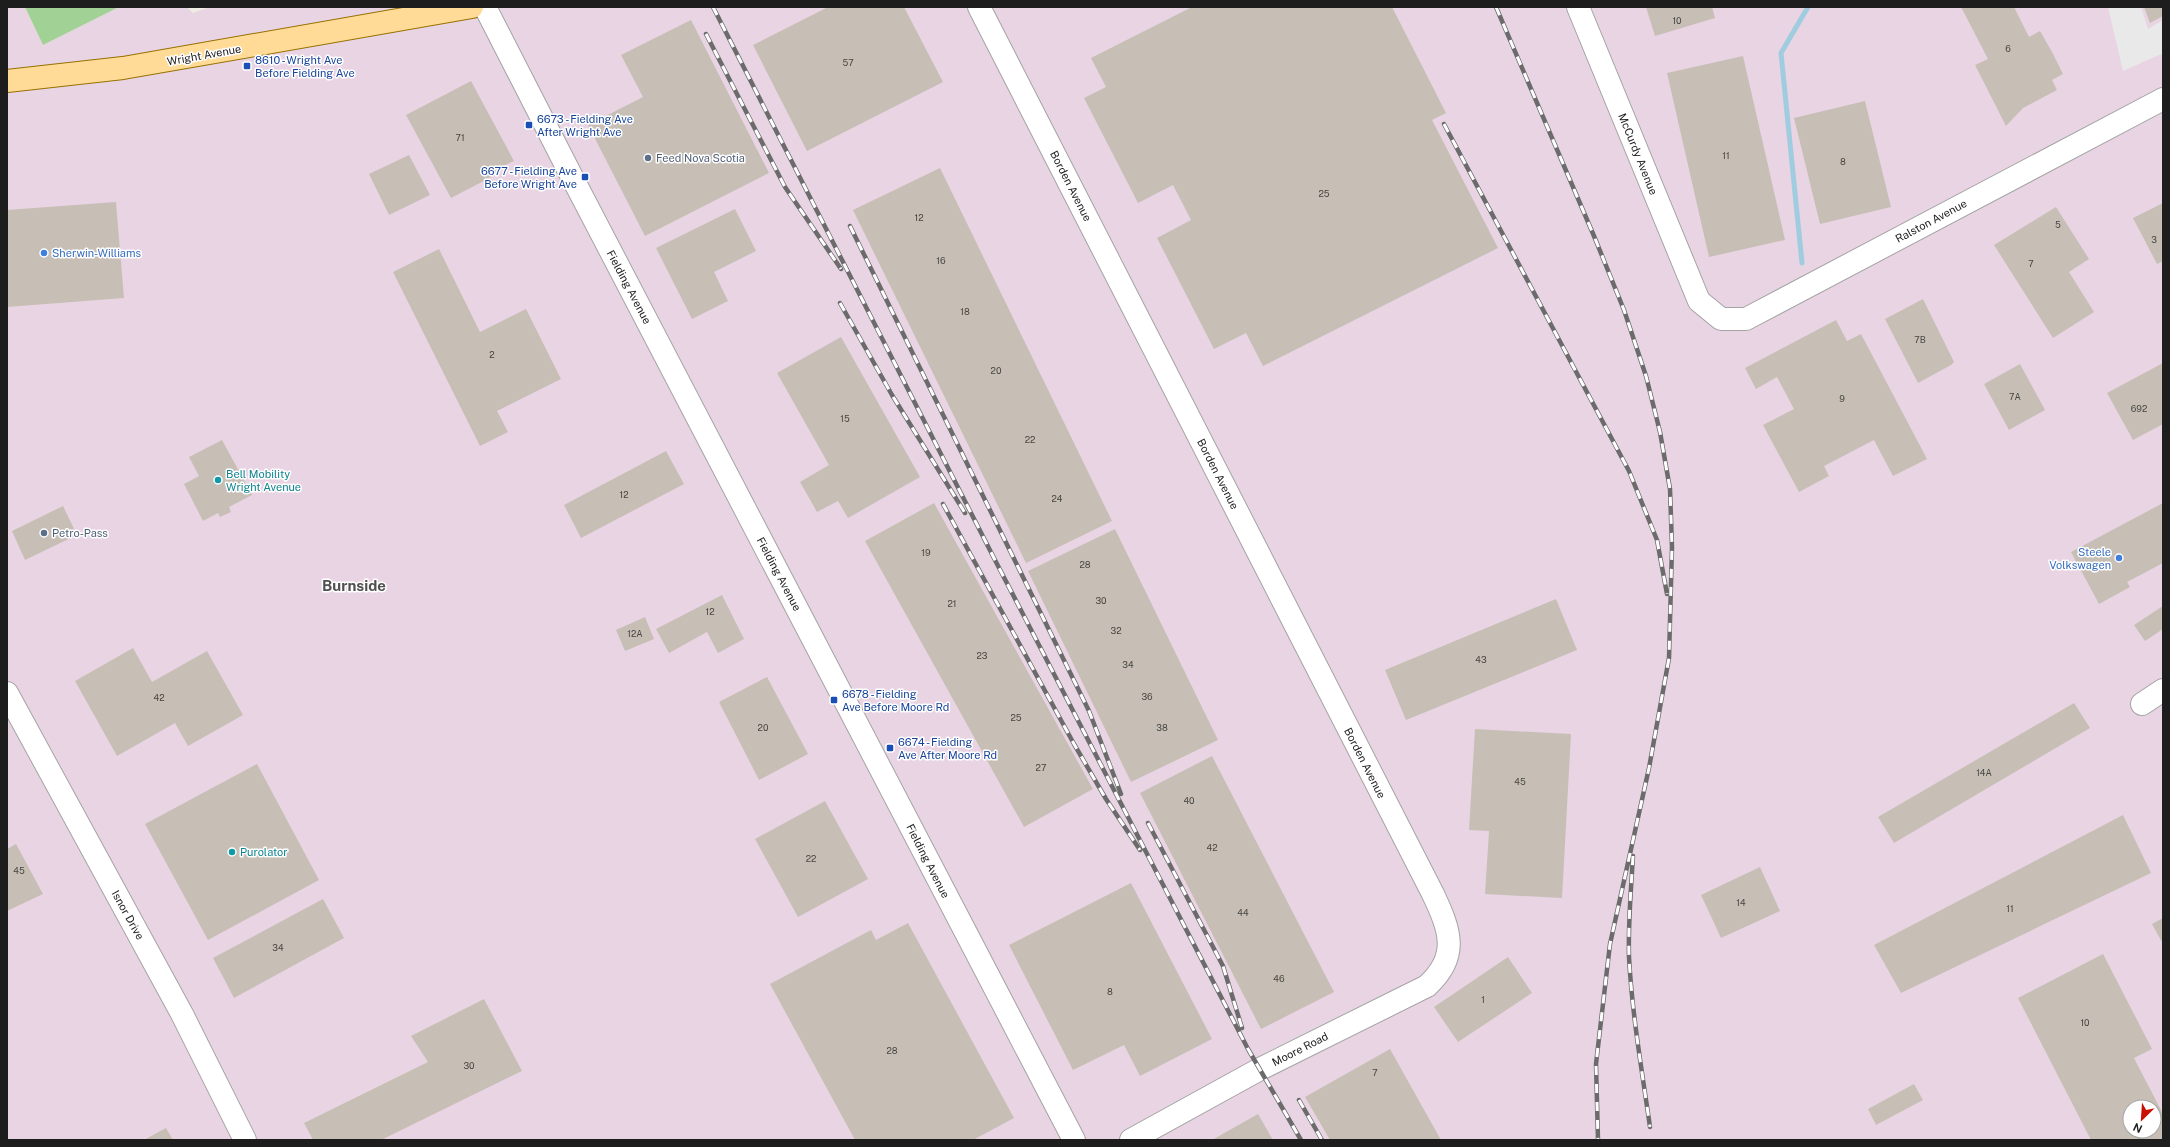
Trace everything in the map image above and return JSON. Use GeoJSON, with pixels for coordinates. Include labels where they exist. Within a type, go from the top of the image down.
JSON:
{"type":"FeatureCollection","features":[{"type":"Feature","properties":{"kind":"main road","name":"Wright Avenue"},"geometry":{"type":"LineString","coordinates":[[7,81],[123,68],[472,7]]}},
{"type":"Feature","properties":{"kind":"street","name":"Fielding Avenue"},"geometry":{"type":"LineString","coordinates":[[485,7],[572,179],[1074,1140]]}},
{"type":"Feature","properties":{"kind":"street","name":"Borden Avenue"},"geometry":{"type":"LineString","coordinates":[[979,7],[1433,894],[1445,920],[1450,944]]}},
{"type":"Feature","properties":{"kind":"street","name":"McCurdy Avenue"},"geometry":{"type":"LineString","coordinates":[[1578,7],[1699,301]]}},
{"type":"Feature","properties":{"kind":"street","name":"Ralston Avenue"},"geometry":{"type":"LineString","coordinates":[[1699,301],[1721,319],[1746,319],[2163,99]]}},
{"type":"Feature","properties":{"kind":"street"},"geometry":{"type":"LineString","coordinates":[[2142,704],[2163,690]]}},
{"type":"Feature","properties":{"kind":"street","name":"Isnor Drive"},"geometry":{"type":"LineString","coordinates":[[7,693],[182,1014],[245,1140]]}},
{"type":"Feature","properties":{"kind":"street","name":"Moore Road"},"geometry":{"type":"LineString","coordinates":[[1131,1140],[1260,1069],[1427,986],[1440,974],[1447,957],[1450,944]]}},
{"type":"Feature","properties":{"kind":"shaded area"},"geometry":{"type":"Polygon","coordinates":[[[7,7],[25,7],[43,45],[119,7],[187,7],[193,13],[210,7],[2163,7],[2163,1140],[7,1140],[7,7]]]}},
{"type":"Feature","properties":{"kind":"shaded area"},"geometry":{"type":"Polygon","coordinates":[[[2108,7],[2141,7],[2148,29],[2163,20],[2163,57],[2161,54],[2123,71],[2108,7]]]}},
{"type":"Feature","properties":{"kind":"green space"},"geometry":{"type":"Polygon","coordinates":[[[25,7],[119,7],[43,45],[25,7]]]}},
{"type":"Feature","properties":{"kind":"building"},"geometry":{"type":"Polygon","coordinates":[[[828,7],[904,7],[943,82],[807,151],[753,45],[828,7]]]}},
{"type":"Feature","properties":{"kind":"building"},"geometry":{"type":"Polygon","coordinates":[[[1192,7],[1392,7],[1446,113],[1432,120],[1498,248],[1263,366],[1246,333],[1214,349],[1157,238],[1191,220],[1173,185],[1138,203],[1084,98],[1106,87],[1091,58],[1192,7]]]}},
{"type":"Feature","properties":{"kind":"building"},"geometry":{"type":"Polygon","coordinates":[[[1646,7],[1712,7],[1715,18],[1655,36],[1646,7]]]}},
{"type":"Feature","properties":{"kind":"building"},"geometry":{"type":"Polygon","coordinates":[[[1961,7],[2014,7],[2029,37],[2040,31],[2063,74],[2052,80],[2057,90],[2023,108],[2006,126],[1975,65],[1988,59],[1961,7]]]}},
{"type":"Feature","properties":{"kind":"building"},"geometry":{"type":"Polygon","coordinates":[[[2144,7],[2163,7],[2163,16],[2150,23],[2144,7]]]}},
{"type":"Feature","properties":{"kind":"building"},"geometry":{"type":"Polygon","coordinates":[[[691,20],[769,173],[645,236],[588,125],[643,97],[621,55],[691,20]]]}},
{"type":"Feature","properties":{"kind":"building"},"geometry":{"type":"Polygon","coordinates":[[[1743,56],[1785,240],[1709,257],[1667,73],[1743,56]]]}},
{"type":"Feature","properties":{"kind":"building"},"geometry":{"type":"Polygon","coordinates":[[[471,81],[514,161],[497,169],[499,173],[451,198],[406,115],[471,81]]]}},
{"type":"Feature","properties":{"kind":"building"},"geometry":{"type":"Polygon","coordinates":[[[1865,101],[1891,207],[1820,224],[1794,118],[1865,101]]]}},
{"type":"Feature","properties":{"kind":"building"},"geometry":{"type":"Polygon","coordinates":[[[409,155],[430,195],[389,215],[369,174],[409,155]]]}},
{"type":"Feature","properties":{"kind":"building"},"geometry":{"type":"Polygon","coordinates":[[[940,168],[1112,521],[1026,563],[853,210],[940,168]]]}},
{"type":"Feature","properties":{"kind":"building"},"geometry":{"type":"Polygon","coordinates":[[[116,202],[124,298],[7,307],[7,210],[116,202]]]}},
{"type":"Feature","properties":{"kind":"building"},"geometry":{"type":"Polygon","coordinates":[[[2163,203],[2163,261],[2157,264],[2133,218],[2163,203]]]}},
{"type":"Feature","properties":{"kind":"building"},"geometry":{"type":"Polygon","coordinates":[[[2056,207],[2089,259],[2069,272],[2094,312],[2053,338],[1994,245],[2056,207]]]}},
{"type":"Feature","properties":{"kind":"building"},"geometry":{"type":"Polygon","coordinates":[[[735,209],[756,251],[714,272],[728,301],[692,319],[656,248],[735,209]]]}},
{"type":"Feature","properties":{"kind":"building"},"geometry":{"type":"Polygon","coordinates":[[[439,249],[480,332],[526,309],[561,379],[497,411],[508,432],[480,446],[393,272],[439,249]]]}},
{"type":"Feature","properties":{"kind":"building"},"geometry":{"type":"Polygon","coordinates":[[[1923,299],[1954,362],[1918,383],[1885,319],[1923,299]]]}},
{"type":"Feature","properties":{"kind":"building"},"geometry":{"type":"Polygon","coordinates":[[[1836,320],[1847,341],[1861,334],[1927,459],[1893,476],[1874,440],[1824,466],[1829,476],[1799,492],[1763,425],[1794,409],[1777,377],[1756,389],[1745,368],[1836,320]]]}},
{"type":"Feature","properties":{"kind":"building"},"geometry":{"type":"Polygon","coordinates":[[[841,337],[920,477],[848,518],[838,501],[817,512],[800,482],[829,465],[777,373],[841,337]]]}},
{"type":"Feature","properties":{"kind":"building"},"geometry":{"type":"Polygon","coordinates":[[[2163,363],[2163,424],[2133,440],[2107,393],[2163,363]]]}},
{"type":"Feature","properties":{"kind":"building"},"geometry":{"type":"Polygon","coordinates":[[[2020,364],[2045,410],[2009,430],[1984,384],[2020,364]]]}},
{"type":"Feature","properties":{"kind":"building","name":"Bell Mobility Wright Avenue"},"geometry":{"type":"Polygon","coordinates":[[[222,440],[252,495],[229,507],[231,512],[220,517],[218,513],[203,521],[184,484],[199,476],[189,457],[222,440]]]}},
{"type":"Feature","properties":{"kind":"building"},"geometry":{"type":"Polygon","coordinates":[[[666,451],[684,484],[581,538],[564,505],[666,451]]]}},
{"type":"Feature","properties":{"kind":"building"},"geometry":{"type":"Polygon","coordinates":[[[934,503],[1093,789],[1024,827],[865,541],[934,503]]]}},
{"type":"Feature","properties":{"kind":"building","name":"Steele Volkswagen"},"geometry":{"type":"Polygon","coordinates":[[[2163,503],[2163,563],[2127,582],[2130,587],[2099,604],[2071,552],[2163,503]]]}},
{"type":"Feature","properties":{"kind":"building","name":"Petro-Pass"},"geometry":{"type":"Polygon","coordinates":[[[63,506],[77,535],[25,560],[12,531],[63,506]]]}},
{"type":"Feature","properties":{"kind":"building"},"geometry":{"type":"Polygon","coordinates":[[[1115,529],[1218,740],[1131,782],[1028,571],[1115,529]]]}},
{"type":"Feature","properties":{"kind":"building"},"geometry":{"type":"Polygon","coordinates":[[[722,595],[744,639],[718,653],[707,632],[669,653],[656,629],[722,595]]]}},
{"type":"Feature","properties":{"kind":"building"},"geometry":{"type":"Polygon","coordinates":[[[1556,599],[1577,650],[1406,720],[1385,670],[1556,599]]]}},
{"type":"Feature","properties":{"kind":"building"},"geometry":{"type":"Polygon","coordinates":[[[2163,606],[2163,629],[2145,641],[2134,625],[2163,606]]]}},
{"type":"Feature","properties":{"kind":"building"},"geometry":{"type":"Polygon","coordinates":[[[645,617],[654,639],[625,651],[616,630],[645,617]]]}},
{"type":"Feature","properties":{"kind":"building"},"geometry":{"type":"Polygon","coordinates":[[[133,648],[152,682],[207,651],[243,715],[188,746],[175,723],[117,756],[75,681],[133,648]]]}},
{"type":"Feature","properties":{"kind":"building"},"geometry":{"type":"Polygon","coordinates":[[[767,677],[808,754],[759,780],[719,702],[767,677]]]}},
{"type":"Feature","properties":{"kind":"building"},"geometry":{"type":"Polygon","coordinates":[[[2074,703],[2090,728],[1894,843],[1878,817],[2074,703]]]}},
{"type":"Feature","properties":{"kind":"building"},"geometry":{"type":"Polygon","coordinates":[[[1475,729],[1571,734],[1562,898],[1485,894],[1489,831],[1469,830],[1475,729]]]}},
{"type":"Feature","properties":{"kind":"building"},"geometry":{"type":"Polygon","coordinates":[[[1212,756],[1334,992],[1261,1029],[1140,793],[1212,756]]]}},
{"type":"Feature","properties":{"kind":"building","name":"Purolator"},"geometry":{"type":"Polygon","coordinates":[[[257,764],[319,880],[208,940],[145,824],[257,764]]]}},
{"type":"Feature","properties":{"kind":"building"},"geometry":{"type":"Polygon","coordinates":[[[825,801],[868,879],[798,917],[755,839],[825,801]]]}},
{"type":"Feature","properties":{"kind":"building"},"geometry":{"type":"Polygon","coordinates":[[[2123,815],[2151,873],[1901,993],[1874,945],[2123,815]]]}},
{"type":"Feature","properties":{"kind":"building"},"geometry":{"type":"Polygon","coordinates":[[[16,844],[43,894],[7,911],[7,849],[16,844]]]}},
{"type":"Feature","properties":{"kind":"building"},"geometry":{"type":"Polygon","coordinates":[[[1760,867],[1780,911],[1721,938],[1701,895],[1760,867]]]}},
{"type":"Feature","properties":{"kind":"building"},"geometry":{"type":"Polygon","coordinates":[[[1131,883],[1212,1039],[1140,1076],[1124,1045],[1073,1070],[1009,945],[1131,883]]]}},
{"type":"Feature","properties":{"kind":"building"},"geometry":{"type":"Polygon","coordinates":[[[323,899],[344,938],[234,998],[213,958],[323,899]]]}},
{"type":"Feature","properties":{"kind":"building"},"geometry":{"type":"Polygon","coordinates":[[[2163,918],[2163,944],[2152,924],[2163,918]]]}},
{"type":"Feature","properties":{"kind":"building"},"geometry":{"type":"Polygon","coordinates":[[[908,923],[1014,1118],[973,1140],[855,1140],[770,984],[871,930],[876,940],[908,923]]]}},
{"type":"Feature","properties":{"kind":"building"},"geometry":{"type":"Polygon","coordinates":[[[2103,954],[2152,1049],[2134,1058],[2155,1099],[2122,1099],[2122,1139],[2162,1139],[2162,1112],[2163,1140],[2091,1140],[2018,998],[2103,954]]]}},
{"type":"Feature","properties":{"kind":"building"},"geometry":{"type":"Polygon","coordinates":[[[1508,957],[1532,993],[1458,1042],[1434,1007],[1508,957]]]}},
{"type":"Feature","properties":{"kind":"building"},"geometry":{"type":"Polygon","coordinates":[[[484,999],[522,1071],[381,1140],[313,1140],[304,1123],[428,1062],[411,1036],[484,999]]]}},
{"type":"Feature","properties":{"kind":"building"},"geometry":{"type":"Polygon","coordinates":[[[1390,1049],[1441,1140],[1330,1140],[1305,1097],[1390,1049]]]}},
{"type":"Feature","properties":{"kind":"building"},"geometry":{"type":"Polygon","coordinates":[[[1914,1084],[1923,1100],[1876,1125],[1868,1109],[1914,1084]]]}},
{"type":"Feature","properties":{"kind":"building"},"geometry":{"type":"Polygon","coordinates":[[[1258,1114],[1273,1140],[1212,1140],[1258,1114]]]}},
{"type":"Feature","properties":{"kind":"building"},"geometry":{"type":"Polygon","coordinates":[[[166,1128],[173,1140],[144,1140],[166,1128]]]}},
{"type":"Feature","properties":{"kind":"waterway"},"geometry":{"type":"LineString","coordinates":[[1802,263],[1781,53],[1808,7]]}},
{"type":"Feature","properties":{"kind":"railway"},"geometry":{"type":"LineString","coordinates":[[713,7],[996,562],[1248,1049],[1301,1140]]}},
{"type":"Feature","properties":{"kind":"railway"},"geometry":{"type":"LineString","coordinates":[[1496,7],[1624,310],[1646,376],[1660,432],[1670,489],[1672,547],[1669,658],[1649,768],[1610,944],[1596,1064],[1598,1140]]}},
{"type":"Feature","properties":{"kind":"railway"},"geometry":{"type":"LineString","coordinates":[[706,34],[785,187],[841,269]]}},
{"type":"Feature","properties":{"kind":"railway"},"geometry":{"type":"LineString","coordinates":[[1444,124],[1629,471],[1657,540],[1667,594]]}},
{"type":"Feature","properties":{"kind":"railway"},"geometry":{"type":"LineString","coordinates":[[850,226],[1089,711],[1121,794]]}},
{"type":"Feature","properties":{"kind":"railway"},"geometry":{"type":"LineString","coordinates":[[840,303],[892,395],[965,513]]}},
{"type":"Feature","properties":{"kind":"railway"},"geometry":{"type":"LineString","coordinates":[[943,504],[1074,744],[1106,799],[1140,850]]}},
{"type":"Feature","properties":{"kind":"railway"},"geometry":{"type":"LineString","coordinates":[[1148,823],[1223,966],[1242,1028]]}},
{"type":"Feature","properties":{"kind":"railway"},"geometry":{"type":"LineString","coordinates":[[1633,856],[1629,919],[1630,978],[1650,1127]]}},
{"type":"Feature","properties":{"kind":"railway"},"geometry":{"type":"LineString","coordinates":[[1299,1100],[1322,1140]]}},
{"type":"Feature","properties":{"kind":"place","name":"8610 - Wright Ave Before Fielding Ave"},"geometry":{"type":"Point","coordinates":[247,66]}},
{"type":"Feature","properties":{"kind":"place","name":"6673 - Fielding Ave After Wright Ave"},"geometry":{"type":"Point","coordinates":[529,125]}},
{"type":"Feature","properties":{"kind":"place","name":"Feed Nova Scotia"},"geometry":{"type":"Point","coordinates":[648,158]}},
{"type":"Feature","properties":{"kind":"place","name":"6677 - Fielding Ave Before Wright Ave"},"geometry":{"type":"Point","coordinates":[585,177]}},
{"type":"Feature","properties":{"kind":"place","name":"Sherwin-Williams"},"geometry":{"type":"Point","coordinates":[44,253]}},
{"type":"Feature","properties":{"kind":"place","name":"Bell Mobility Wright Avenue"},"geometry":{"type":"Point","coordinates":[218,480]}},
{"type":"Feature","properties":{"kind":"place","name":"Petro-Pass"},"geometry":{"type":"Point","coordinates":[44,533]}},
{"type":"Feature","properties":{"kind":"place","name":"Steele Volkswagen"},"geometry":{"type":"Point","coordinates":[2119,558]}},
{"type":"Feature","properties":{"kind":"place","name":"6678 - Fielding Ave Before Moore Rd"},"geometry":{"type":"Point","coordinates":[834,700]}},
{"type":"Feature","properties":{"kind":"place","name":"6674 - Fielding Ave After Moore Rd"},"geometry":{"type":"Point","coordinates":[890,748]}},
{"type":"Feature","properties":{"kind":"place","name":"Purolator"},"geometry":{"type":"Point","coordinates":[232,852]}},
{"type":"Feature","properties":{"kind":"district","name":"Burnside"},"geometry":{"type":"Point","coordinates":[354,586]}}]}
